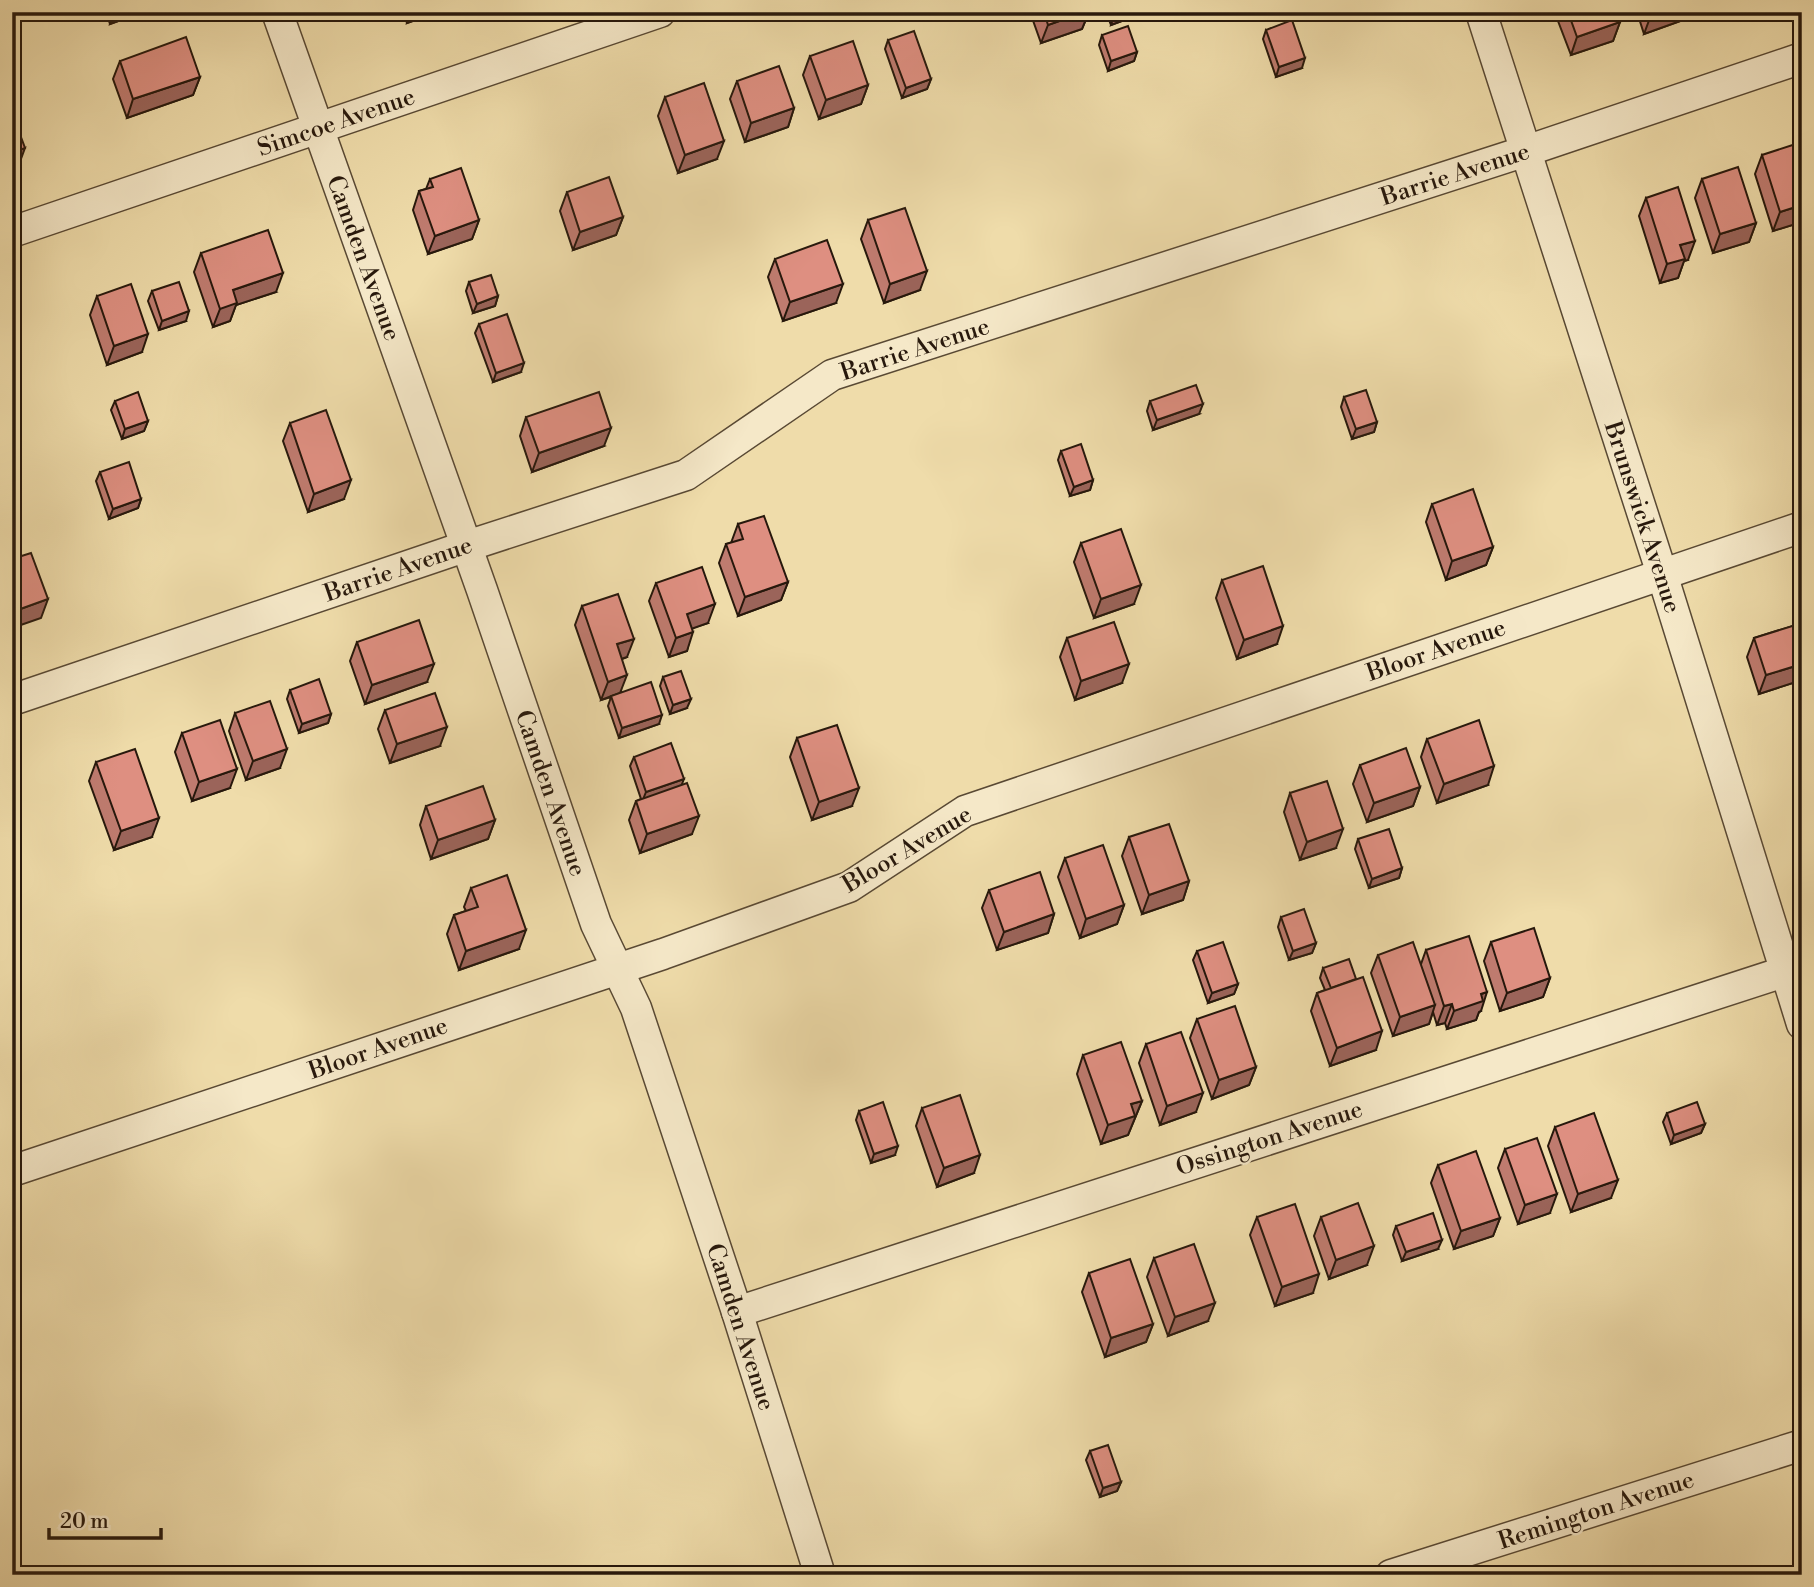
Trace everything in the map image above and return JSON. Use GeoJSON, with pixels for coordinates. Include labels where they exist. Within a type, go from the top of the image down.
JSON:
{"type":"FeatureCollection","features":[{"type":"Feature","properties":{"kind":"street","name":"Camden Avenue"},"geometry":{"type":"LineString","coordinates":[[277,12],[467,546],[596,924],[636,1008],[737,1312],[820,1575]]}},
{"type":"Feature","properties":{"kind":"street","name":"Simcoe Avenue"},"geometry":{"type":"LineString","coordinates":[[12,232],[660,12]]}},
{"type":"Feature","properties":{"kind":"street","name":"Brunswick Avenue"},"geometry":{"type":"LineString","coordinates":[[1481,12],[1662,574],[1793,968],[1802,1024]]}},
{"type":"Feature","properties":{"kind":"street","name":"Barrie Avenue"},"geometry":{"type":"LineString","coordinates":[[12,700],[686,475],[832,376],[1526,151],[1802,58]]}},
{"type":"Feature","properties":{"kind":"street","name":"Bloor Avenue"},"geometry":{"type":"LineString","coordinates":[[12,1171],[663,954],[849,887],[965,811],[1802,527]]}},
{"type":"Feature","properties":{"kind":"street","name":"Ossington Avenue"},"geometry":{"type":"LineString","coordinates":[[737,1312],[1793,968]]}},
{"type":"Feature","properties":{"kind":"street","name":"Remington Avenue"},"geometry":{"type":"LineString","coordinates":[[1391,1575],[1802,1445]]}},
{"type":"Feature","properties":{"kind":"building"},"geometry":{"type":"Polygon","coordinates":[[[1044,12],[1085,12],[1048,25],[1044,12]]]}},
{"type":"Feature","properties":{"kind":"building"},"geometry":{"type":"Polygon","coordinates":[[[1568,12],[1616,12],[1620,22],[1577,37],[1568,12]]]}},
{"type":"Feature","properties":{"kind":"building"},"geometry":{"type":"Polygon","coordinates":[[[1292,20],[1305,58],[1279,67],[1266,30],[1292,20]]]}},
{"type":"Feature","properties":{"kind":"building"},"geometry":{"type":"Polygon","coordinates":[[[1128,26],[1137,52],[1111,61],[1102,35],[1128,26]]]}},
{"type":"Feature","properties":{"kind":"building"},"geometry":{"type":"Polygon","coordinates":[[[914,31],[931,79],[906,88],[888,40],[914,31]]]}},
{"type":"Feature","properties":{"kind":"building"},"geometry":{"type":"Polygon","coordinates":[[[186,37],[200,77],[133,99],[120,61],[186,37]]]}},
{"type":"Feature","properties":{"kind":"building"},"geometry":{"type":"Polygon","coordinates":[[[853,41],[868,85],[826,100],[810,56],[853,41]]]}},
{"type":"Feature","properties":{"kind":"building"},"geometry":{"type":"Polygon","coordinates":[[[779,66],[794,108],[751,123],[737,81],[779,66]]]}},
{"type":"Feature","properties":{"kind":"building"},"geometry":{"type":"Polygon","coordinates":[[[704,83],[724,141],[685,155],[665,97],[704,83]]]}},
{"type":"Feature","properties":{"kind":"building"},"geometry":{"type":"Polygon","coordinates":[[[12,113],[25,148],[12,153],[12,113]]]}},
{"type":"Feature","properties":{"kind":"building"},"geometry":{"type":"Polygon","coordinates":[[[1802,142],[1802,205],[1780,212],[1762,155],[1802,142]]]}},
{"type":"Feature","properties":{"kind":"building"},"geometry":{"type":"Polygon","coordinates":[[[1738,167],[1756,223],[1720,234],[1702,179],[1738,167]]]}},
{"type":"Feature","properties":{"kind":"building"},"geometry":{"type":"Polygon","coordinates":[[[461,168],[479,220],[435,236],[419,191],[433,187],[430,179],[461,168]]]}},
{"type":"Feature","properties":{"kind":"building"},"geometry":{"type":"Polygon","coordinates":[[[609,177],[623,217],[580,232],[567,192],[609,177]]]}},
{"type":"Feature","properties":{"kind":"building"},"geometry":{"type":"Polygon","coordinates":[[[1678,187],[1695,241],[1680,245],[1685,259],[1667,264],[1646,198],[1678,187]]]}},
{"type":"Feature","properties":{"kind":"building"},"geometry":{"type":"Polygon","coordinates":[[[905,208],[927,271],[890,284],[868,220],[905,208]]]}},
{"type":"Feature","properties":{"kind":"building"},"geometry":{"type":"Polygon","coordinates":[[[268,230],[283,273],[233,290],[237,303],[220,309],[201,253],[268,230]]]}},
{"type":"Feature","properties":{"kind":"building"},"geometry":{"type":"Polygon","coordinates":[[[827,240],[843,284],[790,302],[775,259],[827,240]]]}},
{"type":"Feature","properties":{"kind":"building"},"geometry":{"type":"Polygon","coordinates":[[[491,275],[498,296],[477,304],[469,282],[491,275]]]}},
{"type":"Feature","properties":{"kind":"building"},"geometry":{"type":"Polygon","coordinates":[[[179,282],[189,311],[162,321],[152,291],[179,282]]]}},
{"type":"Feature","properties":{"kind":"building"},"geometry":{"type":"Polygon","coordinates":[[[131,284],[148,334],[114,346],[97,296],[131,284]]]}},
{"type":"Feature","properties":{"kind":"building"},"geometry":{"type":"Polygon","coordinates":[[[507,314],[524,363],[496,373],[479,324],[507,314]]]}},
{"type":"Feature","properties":{"kind":"building"},"geometry":{"type":"Polygon","coordinates":[[[1196,385],[1203,404],[1157,420],[1150,401],[1196,385]]]}},
{"type":"Feature","properties":{"kind":"building"},"geometry":{"type":"Polygon","coordinates":[[[1366,390],[1377,422],[1356,429],[1344,397],[1366,390]]]}},
{"type":"Feature","properties":{"kind":"building"},"geometry":{"type":"Polygon","coordinates":[[[138,392],[148,421],[125,429],[115,401],[138,392]]]}},
{"type":"Feature","properties":{"kind":"building"},"geometry":{"type":"Polygon","coordinates":[[[599,392],[611,428],[539,453],[526,417],[599,392]]]}},
{"type":"Feature","properties":{"kind":"building"},"geometry":{"type":"Polygon","coordinates":[[[326,410],[351,480],[314,494],[290,423],[326,410]]]}},
{"type":"Feature","properties":{"kind":"building"},"geometry":{"type":"Polygon","coordinates":[[[1081,444],[1093,480],[1074,487],[1061,451],[1081,444]]]}},
{"type":"Feature","properties":{"kind":"building"},"geometry":{"type":"Polygon","coordinates":[[[129,462],[141,499],[113,509],[100,472],[129,462]]]}},
{"type":"Feature","properties":{"kind":"building"},"geometry":{"type":"Polygon","coordinates":[[[1473,489],[1493,547],[1452,561],[1432,504],[1473,489]]]}},
{"type":"Feature","properties":{"kind":"building"},"geometry":{"type":"Polygon","coordinates":[[[764,516],[788,582],[745,597],[726,544],[743,539],[738,524],[764,516]]]}},
{"type":"Feature","properties":{"kind":"building"},"geometry":{"type":"Polygon","coordinates":[[[1121,529],[1141,585],[1101,599],[1081,543],[1121,529]]]}},
{"type":"Feature","properties":{"kind":"building"},"geometry":{"type":"Polygon","coordinates":[[[31,553],[48,599],[12,612],[12,559],[31,553]]]}},
{"type":"Feature","properties":{"kind":"building"},"geometry":{"type":"Polygon","coordinates":[[[1263,566],[1283,626],[1244,640],[1222,580],[1263,566]]]}},
{"type":"Feature","properties":{"kind":"building"},"geometry":{"type":"Polygon","coordinates":[[[702,567],[715,604],[687,614],[693,632],[676,638],[656,583],[702,567]]]}},
{"type":"Feature","properties":{"kind":"building"},"geometry":{"type":"Polygon","coordinates":[[[618,594],[634,639],[617,644],[627,675],[608,682],[582,606],[618,594]]]}},
{"type":"Feature","properties":{"kind":"building"},"geometry":{"type":"Polygon","coordinates":[[[419,620],[434,664],[372,685],[357,642],[419,620]]]}},
{"type":"Feature","properties":{"kind":"building"},"geometry":{"type":"Polygon","coordinates":[[[1114,622],[1129,664],[1081,681],[1067,638],[1114,622]]]}},
{"type":"Feature","properties":{"kind":"building"},"geometry":{"type":"Polygon","coordinates":[[[1802,623],[1802,664],[1766,675],[1754,638],[1802,623]]]}},
{"type":"Feature","properties":{"kind":"building"},"geometry":{"type":"Polygon","coordinates":[[[681,671],[691,699],[673,705],[663,677],[681,671]]]}},
{"type":"Feature","properties":{"kind":"building"},"geometry":{"type":"Polygon","coordinates":[[[319,679],[331,714],[302,724],[290,690],[319,679]]]}},
{"type":"Feature","properties":{"kind":"building"},"geometry":{"type":"Polygon","coordinates":[[[651,682],[662,715],[622,728],[611,696],[651,682]]]}},
{"type":"Feature","properties":{"kind":"building"},"geometry":{"type":"Polygon","coordinates":[[[435,693],[447,727],[397,744],[385,710],[435,693]]]}},
{"type":"Feature","properties":{"kind":"building"},"geometry":{"type":"Polygon","coordinates":[[[270,701],[287,749],[253,761],[235,713],[270,701]]]}},
{"type":"Feature","properties":{"kind":"building"},"geometry":{"type":"Polygon","coordinates":[[[220,720],[237,769],[199,782],[182,733],[220,720]]]}},
{"type":"Feature","properties":{"kind":"building"},"geometry":{"type":"Polygon","coordinates":[[[1479,720],[1494,766],[1444,784],[1427,739],[1479,720]]]}},
{"type":"Feature","properties":{"kind":"building"},"geometry":{"type":"Polygon","coordinates":[[[837,725],[859,788],[819,802],[797,738],[837,725]]]}},
{"type":"Feature","properties":{"kind":"building"},"geometry":{"type":"Polygon","coordinates":[[[671,743],[684,779],[646,792],[634,757],[671,743]]]}},
{"type":"Feature","properties":{"kind":"building"},"geometry":{"type":"Polygon","coordinates":[[[1406,748],[1420,787],[1374,803],[1360,765],[1406,748]]]}},
{"type":"Feature","properties":{"kind":"building"},"geometry":{"type":"Polygon","coordinates":[[[135,749],[159,818],[121,831],[96,762],[135,749]]]}},
{"type":"Feature","properties":{"kind":"building"},"geometry":{"type":"Polygon","coordinates":[[[1327,781],[1343,829],[1307,842],[1290,793],[1327,781]]]}},
{"type":"Feature","properties":{"kind":"building"},"geometry":{"type":"Polygon","coordinates":[[[687,783],[699,816],[647,834],[636,801],[687,783]]]}},
{"type":"Feature","properties":{"kind":"building"},"geometry":{"type":"Polygon","coordinates":[[[483,786],[495,820],[438,840],[426,806],[483,786]]]}},
{"type":"Feature","properties":{"kind":"building"},"geometry":{"type":"Polygon","coordinates":[[[1169,824],[1189,881],[1149,895],[1129,837],[1169,824]]]}},
{"type":"Feature","properties":{"kind":"building"},"geometry":{"type":"Polygon","coordinates":[[[1389,829],[1402,868],[1372,879],[1358,839],[1389,829]]]}},
{"type":"Feature","properties":{"kind":"building"},"geometry":{"type":"Polygon","coordinates":[[[1103,845],[1124,905],[1086,919],[1065,858],[1103,845]]]}},
{"type":"Feature","properties":{"kind":"building"},"geometry":{"type":"Polygon","coordinates":[[[1040,872],[1054,914],[1004,932],[989,890],[1040,872]]]}},
{"type":"Feature","properties":{"kind":"building"},"geometry":{"type":"Polygon","coordinates":[[[507,875],[526,930],[466,951],[454,915],[478,907],[471,888],[507,875]]]}},
{"type":"Feature","properties":{"kind":"building"},"geometry":{"type":"Polygon","coordinates":[[[1304,909],[1316,943],[1293,951],[1281,917],[1304,909]]]}},
{"type":"Feature","properties":{"kind":"building"},"geometry":{"type":"Polygon","coordinates":[[[1534,928],[1550,978],[1507,993],[1491,942],[1534,928]]]}},
{"type":"Feature","properties":{"kind":"building"},"geometry":{"type":"Polygon","coordinates":[[[1469,936],[1487,992],[1481,994],[1483,1001],[1454,1011],[1452,1004],[1444,1006],[1426,950],[1469,936]]]}},
{"type":"Feature","properties":{"kind":"building"},"geometry":{"type":"Polygon","coordinates":[[[1223,942],[1238,984],[1212,993],[1197,951],[1223,942]]]}},
{"type":"Feature","properties":{"kind":"building"},"geometry":{"type":"Polygon","coordinates":[[[1413,942],[1435,1005],[1400,1017],[1378,955],[1413,942]]]}},
{"type":"Feature","properties":{"kind":"building"},"geometry":{"type":"Polygon","coordinates":[[[1349,959],[1356,979],[1331,988],[1323,968],[1349,959]]]}},
{"type":"Feature","properties":{"kind":"building"},"geometry":{"type":"Polygon","coordinates":[[[1363,977],[1382,1031],[1337,1048],[1317,993],[1363,977]]]}},
{"type":"Feature","properties":{"kind":"building"},"geometry":{"type":"Polygon","coordinates":[[[1235,1006],[1256,1067],[1219,1080],[1197,1019],[1235,1006]]]}},
{"type":"Feature","properties":{"kind":"building"},"geometry":{"type":"Polygon","coordinates":[[[1181,1032],[1203,1093],[1167,1106],[1146,1044],[1181,1032]]]}},
{"type":"Feature","properties":{"kind":"building"},"geometry":{"type":"Polygon","coordinates":[[[1121,1042],[1142,1101],[1131,1104],[1135,1116],[1108,1125],[1083,1055],[1121,1042]]]}},
{"type":"Feature","properties":{"kind":"building"},"geometry":{"type":"Polygon","coordinates":[[[960,1095],[980,1155],[944,1168],[922,1108],[960,1095]]]}},
{"type":"Feature","properties":{"kind":"building"},"geometry":{"type":"Polygon","coordinates":[[[883,1102],[898,1146],[874,1154],[859,1111],[883,1102]]]}},
{"type":"Feature","properties":{"kind":"building"},"geometry":{"type":"Polygon","coordinates":[[[1697,1102],[1705,1124],[1674,1135],[1667,1113],[1697,1102]]]}},
{"type":"Feature","properties":{"kind":"building"},"geometry":{"type":"Polygon","coordinates":[[[1594,1113],[1618,1180],[1578,1194],[1555,1127],[1594,1113]]]}},
{"type":"Feature","properties":{"kind":"building"},"geometry":{"type":"Polygon","coordinates":[[[1537,1138],[1557,1194],[1525,1205],[1505,1149],[1537,1138]]]}},
{"type":"Feature","properties":{"kind":"building"},"geometry":{"type":"Polygon","coordinates":[[[1476,1151],[1500,1218],[1461,1231],[1438,1165],[1476,1151]]]}},
{"type":"Feature","properties":{"kind":"building"},"geometry":{"type":"Polygon","coordinates":[[[1358,1203],[1374,1246],[1336,1260],[1321,1217],[1358,1203]]]}},
{"type":"Feature","properties":{"kind":"building"},"geometry":{"type":"Polygon","coordinates":[[[1295,1204],[1319,1274],[1282,1287],[1257,1217],[1295,1204]]]}},
{"type":"Feature","properties":{"kind":"building"},"geometry":{"type":"Polygon","coordinates":[[[1433,1213],[1442,1240],[1406,1252],[1396,1226],[1433,1213]]]}},
{"type":"Feature","properties":{"kind":"building"},"geometry":{"type":"Polygon","coordinates":[[[1194,1244],[1215,1303],[1175,1317],[1154,1258],[1194,1244]]]}},
{"type":"Feature","properties":{"kind":"building"},"geometry":{"type":"Polygon","coordinates":[[[1130,1259],[1153,1324],[1111,1338],[1089,1273],[1130,1259]]]}},
{"type":"Feature","properties":{"kind":"building"},"geometry":{"type":"Polygon","coordinates":[[[1108,1445],[1121,1482],[1103,1488],[1090,1451],[1108,1445]]]}}]}
